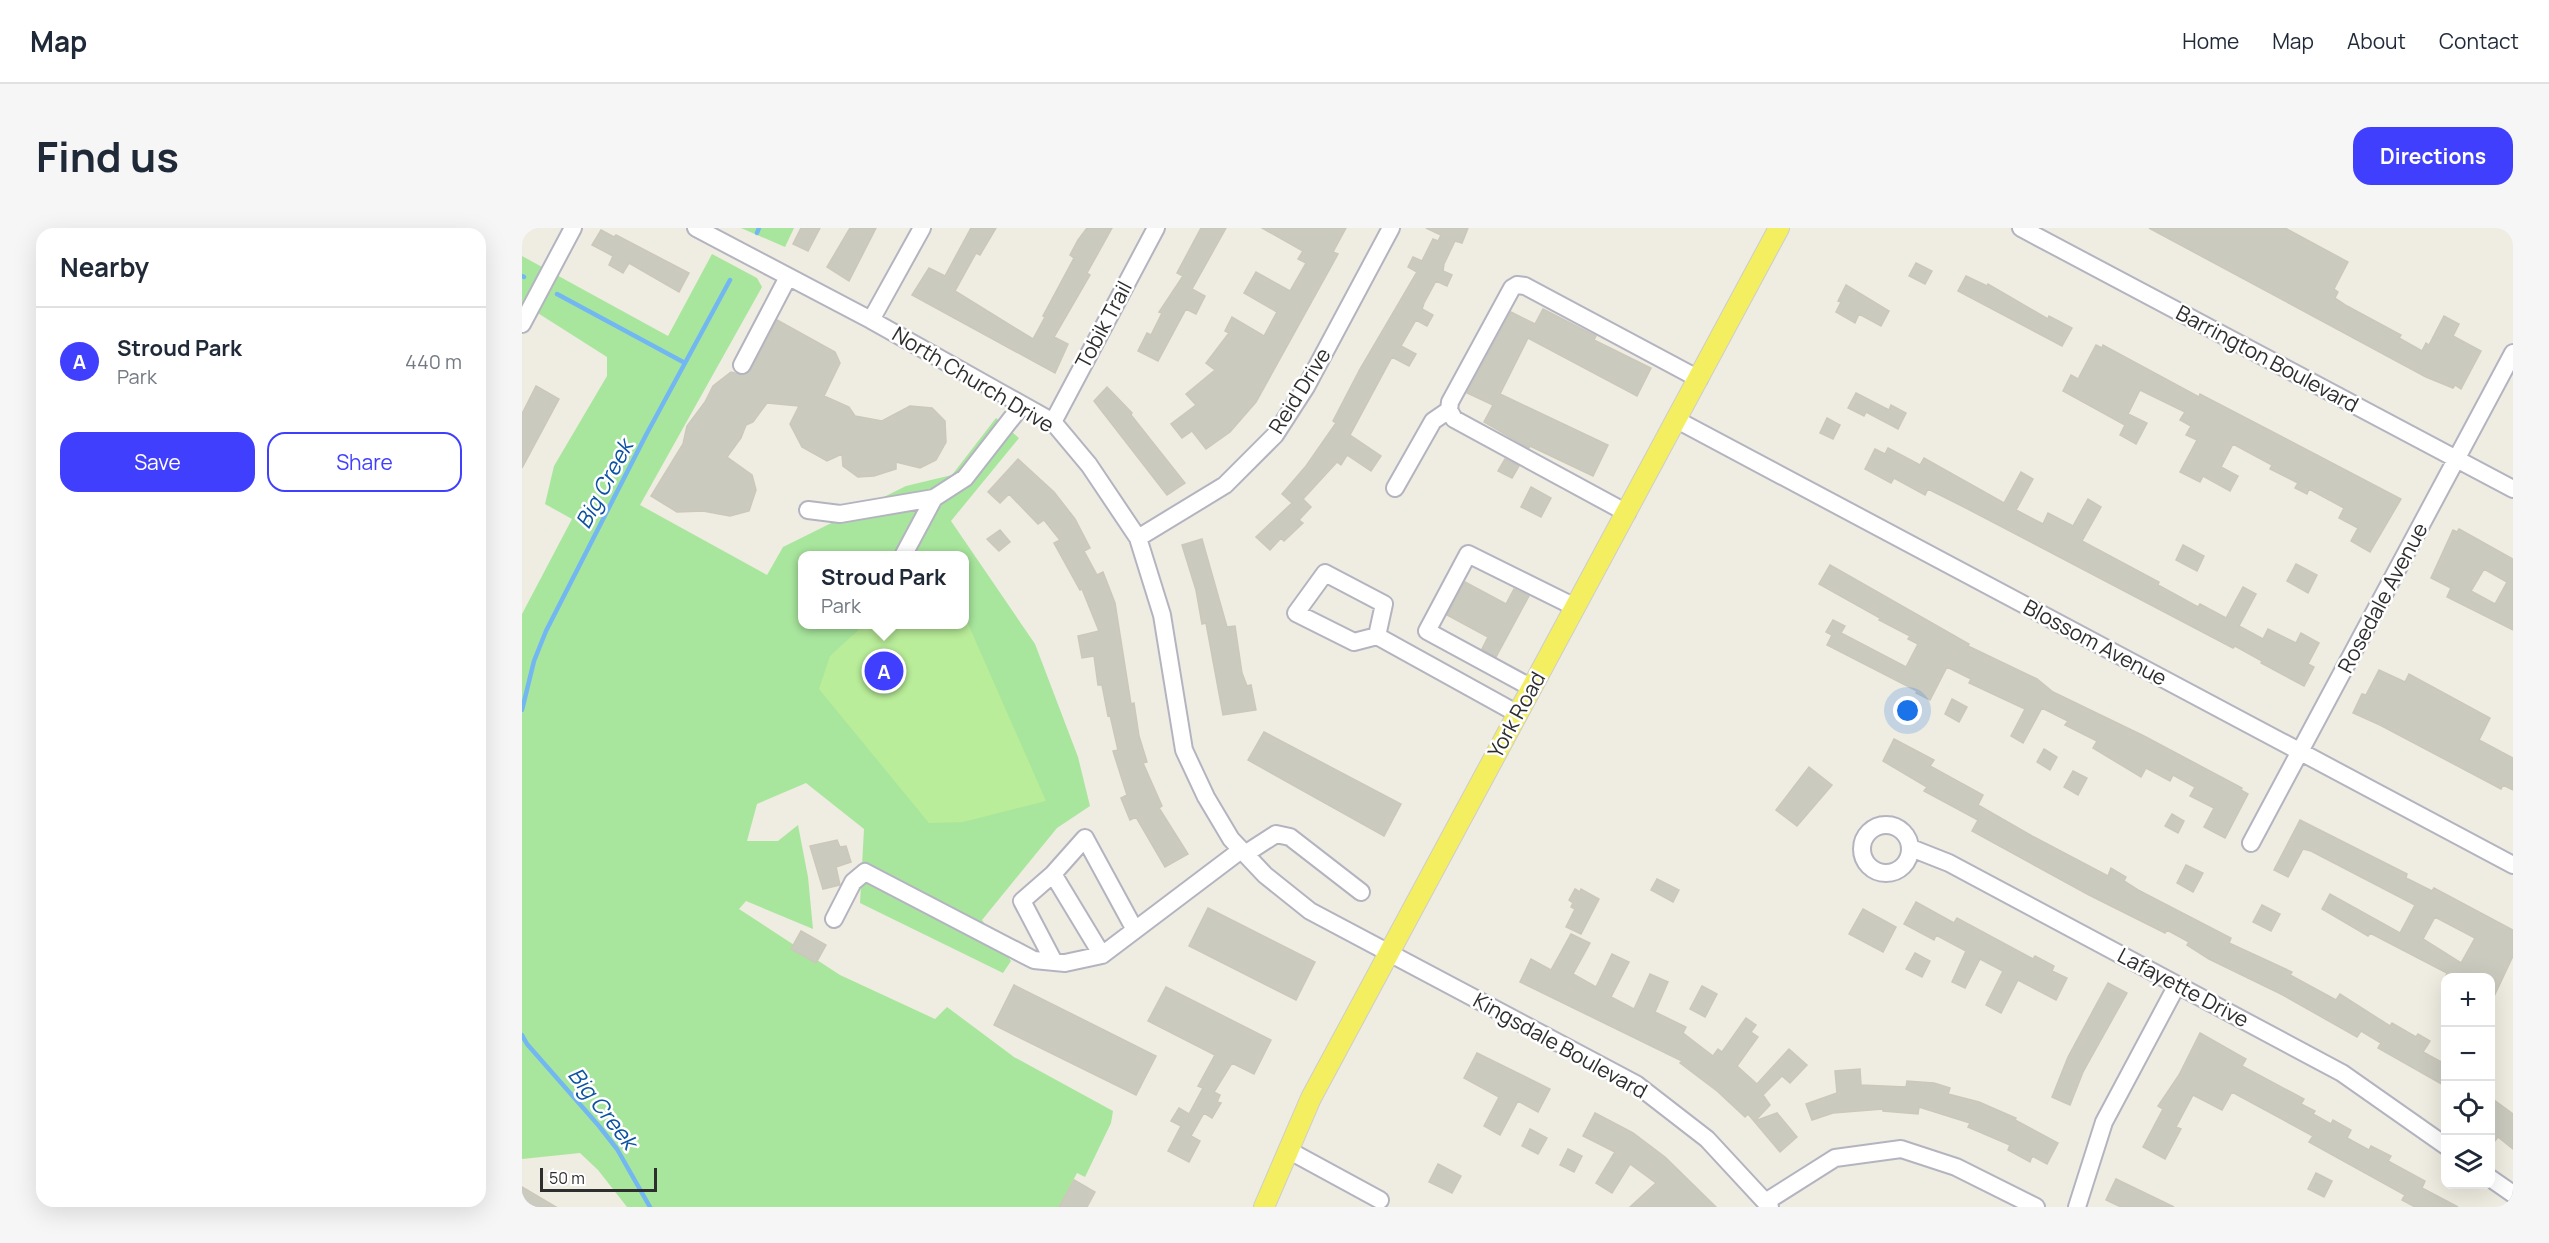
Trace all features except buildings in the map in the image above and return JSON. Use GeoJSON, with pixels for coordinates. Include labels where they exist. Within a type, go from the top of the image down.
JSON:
{"type":"FeatureCollection","features":[{"type":"Feature","properties":{"kind":"main road","name":"York Road"},"geometry":{"type":"LineString","coordinates":[[1264,1207],[1311,1098],[1779,228]]}},
{"type":"Feature","properties":{"kind":"street"},"geometry":{"type":"LineString","coordinates":[[522,324],[573,228]]}},
{"type":"Feature","properties":{"kind":"street","name":"North Church Drive"},"geometry":{"type":"LineString","coordinates":[[696,228],[872,320],[1053,422],[1089,465],[1138,538],[1162,615],[1184,750],[1206,797],[1231,839],[1265,875],[1310,911],[1388,952]]}},
{"type":"Feature","properties":{"kind":"street"},"geometry":{"type":"LineString","coordinates":[[872,320],[922,228]]}},
{"type":"Feature","properties":{"kind":"street","name":"Tobik Trail"},"geometry":{"type":"LineString","coordinates":[[1053,422],[1156,228]]}},
{"type":"Feature","properties":{"kind":"street","name":"Reid Drive"},"geometry":{"type":"LineString","coordinates":[[1138,538],[1226,485],[1275,435],[1306,387],[1391,228]]}},
{"type":"Feature","properties":{"kind":"street","name":"Barrington Boulevard"},"geometry":{"type":"LineString","coordinates":[[2021,228],[2513,489]]}},
{"type":"Feature","properties":{"kind":"street"},"geometry":{"type":"LineString","coordinates":[[742,365],[788,278]]}},
{"type":"Feature","properties":{"kind":"street"},"geometry":{"type":"LineString","coordinates":[[1395,488],[1433,421],[1449,410],[1456,392],[1512,288],[1517,285],[1525,286],[1699,378]]}},
{"type":"Feature","properties":{"kind":"street","name":"Rosedale Avenue"},"geometry":{"type":"LineString","coordinates":[[2251,843],[2513,352]]}},
{"type":"Feature","properties":{"kind":"street"},"geometry":{"type":"LineString","coordinates":[[808,510],[840,514],[934,498],[965,478],[1022,405]]}},
{"type":"Feature","properties":{"kind":"street"},"geometry":{"type":"LineString","coordinates":[[1449,410],[1454,419],[1627,513]]}},
{"type":"Feature","properties":{"kind":"street","name":"Blossom Avenue"},"geometry":{"type":"LineString","coordinates":[[1677,420],[2513,865]]}},
{"type":"Feature","properties":{"kind":"street"},"geometry":{"type":"LineString","coordinates":[[905,551],[934,498]]}},
{"type":"Feature","properties":{"kind":"street"},"geometry":{"type":"LineString","coordinates":[[1532,688],[1427,631],[1468,554],[1575,607]]}},
{"type":"Feature","properties":{"kind":"street"},"geometry":{"type":"LineString","coordinates":[[1377,636],[1384,604],[1325,573],[1296,613],[1354,642],[1377,636],[1518,714]]}},
{"type":"Feature","properties":{"kind":"street"},"geometry":{"type":"LineString","coordinates":[[834,919],[853,882],[866,872],[1034,960],[1065,963],[1102,955],[1243,852],[1276,834],[1290,837],[1361,892]]}},
{"type":"Feature","properties":{"kind":"street"},"geometry":{"type":"LineString","coordinates":[[1054,962],[1023,901],[1053,874],[1085,838],[1135,930]]}},
{"type":"Feature","properties":{"kind":"street","name":"Lafayette Drive"},"geometry":{"type":"LineString","coordinates":[[1911,848],[1949,862],[2342,1073],[2441,1143]]}},
{"type":"Feature","properties":{"kind":"street"},"geometry":{"type":"LineString","coordinates":[[1053,874],[1102,955]]}},
{"type":"Feature","properties":{"kind":"street","name":"Kingsdale Boulevard"},"geometry":{"type":"LineString","coordinates":[[1388,952],[1636,1084],[1707,1139],[1769,1204]]}},
{"type":"Feature","properties":{"kind":"street"},"geometry":{"type":"LineString","coordinates":[[2077,1207],[2104,1122],[2177,985]]}},
{"type":"Feature","properties":{"kind":"street"},"geometry":{"type":"LineString","coordinates":[[1769,1204],[1834,1158],[1901,1149],[1956,1167],[2036,1207]]}},
{"type":"Feature","properties":{"kind":"street"},"geometry":{"type":"LineString","coordinates":[[1288,1150],[1380,1200]]}},
{"type":"Feature","properties":{"kind":"street"},"geometry":{"type":"LineString","coordinates":[[2495,1181],[2513,1194]]}},
{"type":"Feature","properties":{"kind":"green space"},"geometry":{"type":"Polygon","coordinates":[[[741,228],[794,228],[785,247],[741,228]]]}},
{"type":"Feature","properties":{"kind":"green space"},"geometry":{"type":"Polygon","coordinates":[[[712,254],[757,278],[762,287],[640,505],[767,575],[783,547],[906,486],[952,475],[996,418],[1019,438],[951,521],[1035,644],[1078,757],[1090,806],[1057,828],[982,920],[1011,961],[1003,973],[860,903],[864,829],[806,783],[757,804],[747,841],[778,841],[798,825],[808,877],[813,929],[746,901],[739,909],[840,975],[935,1019],[947,1007],[1014,1057],[1113,1111],[1111,1123],[1085,1177],[1077,1173],[1059,1207],[627,1207],[598,1170],[580,1153],[522,1159],[522,614],[572,519],[545,504],[554,466],[607,376],[607,357],[522,303],[522,256],[668,336],[712,254]]]}},
{"type":"Feature","properties":{"kind":"green space"},"geometry":{"type":"Polygon","coordinates":[[[969,626],[1046,801],[963,822],[929,823],[819,689],[830,656],[860,629],[969,629],[969,626]]]}},
{"type":"Feature","properties":{"kind":"waterway","name":"Big Creek"},"geometry":{"type":"LineString","coordinates":[[757,233],[759,228]]}},
{"type":"Feature","properties":{"kind":"waterway","name":"Big Creek"},"geometry":{"type":"LineString","coordinates":[[522,710],[534,661],[546,631],[646,435],[730,280]]}},
{"type":"Feature","properties":{"kind":"waterway"},"geometry":{"type":"LineString","coordinates":[[557,294],[685,363]]}},
{"type":"Feature","properties":{"kind":"waterway","name":"Big Creek"},"geometry":{"type":"LineString","coordinates":[[522,1035],[527,1044],[617,1149],[650,1207]]}},
{"type":"Feature","properties":{"kind":"place","name":"Stroud Park"},"geometry":{"type":"Point","coordinates":[884,671]}}]}
